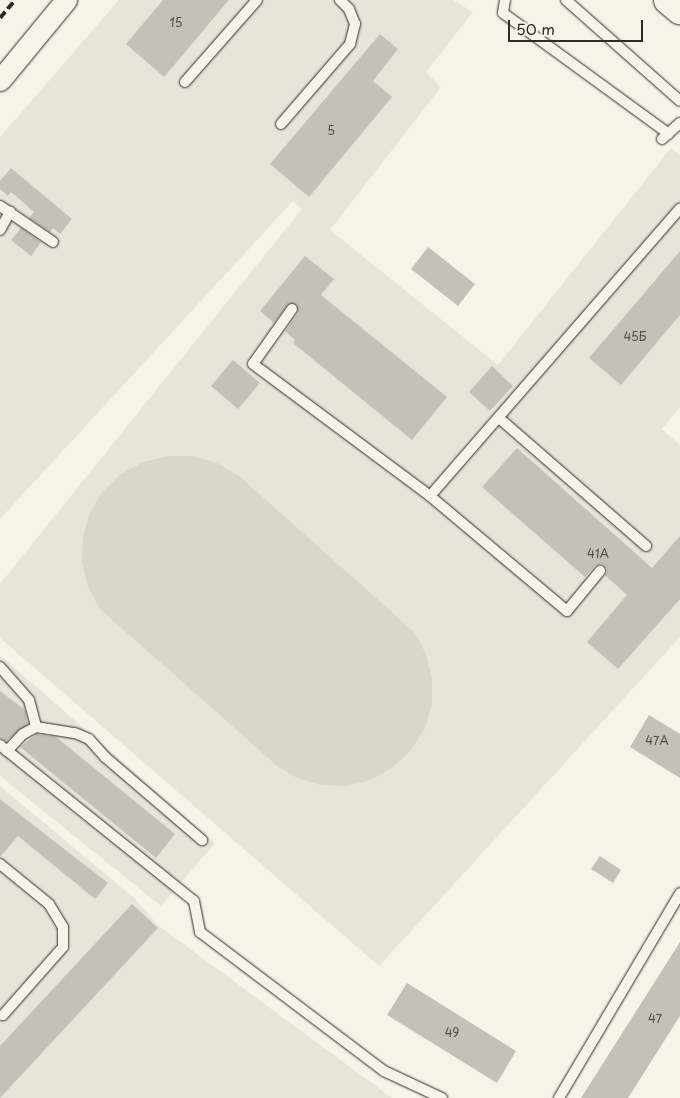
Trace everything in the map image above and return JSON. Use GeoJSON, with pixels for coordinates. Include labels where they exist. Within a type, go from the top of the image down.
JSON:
{"type":"FeatureCollection","features":[{"type":"Feature","properties":{"kind":"street"},"geometry":{"type":"LineString","coordinates":[[0,80],[66,0]]}},
{"type":"Feature","properties":{"kind":"street"},"geometry":{"type":"LineString","coordinates":[[669,0],[680,10]]}},
{"type":"Feature","properties":{"kind":"lane"},"geometry":{"type":"LineString","coordinates":[[186,82],[257,0]]}},
{"type":"Feature","properties":{"kind":"lane"},"geometry":{"type":"LineString","coordinates":[[281,124],[350,44],[355,24],[350,10],[340,0]]}},
{"type":"Feature","properties":{"kind":"lane"},"geometry":{"type":"LineString","coordinates":[[505,0],[503,13],[666,137],[680,124]]}},
{"type":"Feature","properties":{"kind":"lane"},"geometry":{"type":"LineString","coordinates":[[566,0],[680,101]]}},
{"type":"Feature","properties":{"kind":"lane"},"geometry":{"type":"LineString","coordinates":[[0,206],[53,242]]}},
{"type":"Feature","properties":{"kind":"lane"},"geometry":{"type":"LineString","coordinates":[[430,496],[680,208]]}},
{"type":"Feature","properties":{"kind":"lane"},"geometry":{"type":"LineString","coordinates":[[0,230],[10,212]]}},
{"type":"Feature","properties":{"kind":"lane"},"geometry":{"type":"LineString","coordinates":[[292,309],[252,364],[430,496],[567,611],[600,571]]}},
{"type":"Feature","properties":{"kind":"lane"},"geometry":{"type":"LineString","coordinates":[[499,418],[646,546]]}},
{"type":"Feature","properties":{"kind":"lane"},"geometry":{"type":"LineString","coordinates":[[624,543],[632,534]]}},
{"type":"Feature","properties":{"kind":"lane"},"geometry":{"type":"LineString","coordinates":[[0,667],[29,700],[36,727]]}},
{"type":"Feature","properties":{"kind":"lane"},"geometry":{"type":"LineString","coordinates":[[202,840],[105,757],[89,739],[75,733],[36,727],[4,748],[194,901],[200,932],[384,1071],[442,1098]]}},
{"type":"Feature","properties":{"kind":"lane"},"geometry":{"type":"LineString","coordinates":[[0,864],[49,904],[63,927],[63,947],[4,1015]]}},
{"type":"Feature","properties":{"kind":"lane"},"geometry":{"type":"LineString","coordinates":[[559,1098],[680,892]]}},
{"type":"Feature","properties":{"kind":"shaded area"},"geometry":{"type":"Polygon","coordinates":[[[119,0],[453,0],[473,12],[426,72],[441,87],[330,230],[498,365],[671,148],[680,155],[680,407],[662,429],[680,445],[680,637],[379,966],[0,638],[0,584],[302,209],[293,201],[0,519],[0,137],[119,0]]]}},
{"type":"Feature","properties":{"kind":"shaded area"},"geometry":{"type":"Polygon","coordinates":[[[168,456],[193,456],[217,463],[239,476],[414,632],[426,654],[432,679],[432,704],[425,728],[411,750],[393,767],[371,780],[346,786],[321,785],[297,778],[276,765],[100,609],[88,587],[82,562],[83,537],[90,512],[103,491],[121,474],[143,462],[168,456]]]}},
{"type":"Feature","properties":{"kind":"shaded area"},"geometry":{"type":"Polygon","coordinates":[[[0,655],[215,843],[161,906],[0,776],[0,655]]]}},
{"type":"Feature","properties":{"kind":"shaded area"},"geometry":{"type":"Polygon","coordinates":[[[0,786],[134,898],[159,926],[392,1098],[0,1098],[0,786]]]}},
{"type":"Feature","properties":{"kind":"building"},"geometry":{"type":"Polygon","coordinates":[[[163,0],[229,0],[164,77],[126,44],[163,0]]]}},
{"type":"Feature","properties":{"kind":"building"},"geometry":{"type":"Polygon","coordinates":[[[380,34],[398,49],[373,81],[392,97],[309,197],[270,164],[380,34]]]}},
{"type":"Feature","properties":{"kind":"building"},"geometry":{"type":"Polygon","coordinates":[[[11,168],[72,219],[60,234],[53,228],[50,232],[29,218],[34,212],[11,192],[8,196],[0,189],[0,181],[11,168]]]}},
{"type":"Feature","properties":{"kind":"building"},"geometry":{"type":"Polygon","coordinates":[[[21,228],[41,242],[31,256],[11,240],[21,228]]]}},
{"type":"Feature","properties":{"kind":"building"},"geometry":{"type":"Polygon","coordinates":[[[428,247],[475,284],[458,306],[411,269],[428,247]]]}},
{"type":"Feature","properties":{"kind":"building"},"geometry":{"type":"Polygon","coordinates":[[[680,251],[680,315],[621,385],[589,358],[680,251]]]}},
{"type":"Feature","properties":{"kind":"building"},"geometry":{"type":"Polygon","coordinates":[[[305,256],[334,279],[321,295],[447,397],[412,440],[293,343],[295,340],[285,331],[298,313],[296,304],[287,305],[274,323],[260,311],[305,256]]]}},
{"type":"Feature","properties":{"kind":"building"},"geometry":{"type":"Polygon","coordinates":[[[233,360],[260,383],[238,409],[211,386],[233,360]]]}},
{"type":"Feature","properties":{"kind":"building"},"geometry":{"type":"Polygon","coordinates":[[[492,366],[513,386],[490,411],[469,392],[492,366]]]}},
{"type":"Feature","properties":{"kind":"building"},"geometry":{"type":"Polygon","coordinates":[[[517,448],[652,568],[680,536],[680,599],[618,669],[587,642],[627,595],[605,575],[607,569],[602,564],[595,566],[585,577],[482,487],[517,448]]]}},
{"type":"Feature","properties":{"kind":"building"},"geometry":{"type":"Polygon","coordinates":[[[0,691],[25,710],[28,724],[6,741],[0,738],[0,691]]]}},
{"type":"Feature","properties":{"kind":"building"},"geometry":{"type":"Polygon","coordinates":[[[649,715],[680,734],[680,778],[630,747],[649,715]]]}},
{"type":"Feature","properties":{"kind":"building"},"geometry":{"type":"Polygon","coordinates":[[[37,734],[56,737],[175,834],[156,858],[20,747],[37,734]]]}},
{"type":"Feature","properties":{"kind":"building"},"geometry":{"type":"Polygon","coordinates":[[[0,799],[108,883],[95,899],[18,836],[0,857],[0,799]]]}},
{"type":"Feature","properties":{"kind":"building"},"geometry":{"type":"Polygon","coordinates":[[[600,856],[621,870],[613,883],[591,869],[600,856]]]}},
{"type":"Feature","properties":{"kind":"building"},"geometry":{"type":"Polygon","coordinates":[[[132,904],[158,928],[0,1098],[0,1046],[132,904]]]}},
{"type":"Feature","properties":{"kind":"building"},"geometry":{"type":"Polygon","coordinates":[[[680,942],[680,1016],[628,1098],[581,1098],[680,942]]]}},
{"type":"Feature","properties":{"kind":"building"},"geometry":{"type":"Polygon","coordinates":[[[407,983],[516,1051],[497,1083],[387,1015],[407,983]]]}},
{"type":"Feature","properties":{"kind":"railway"},"geometry":{"type":"LineString","coordinates":[[0,18],[15,0]]}}]}
